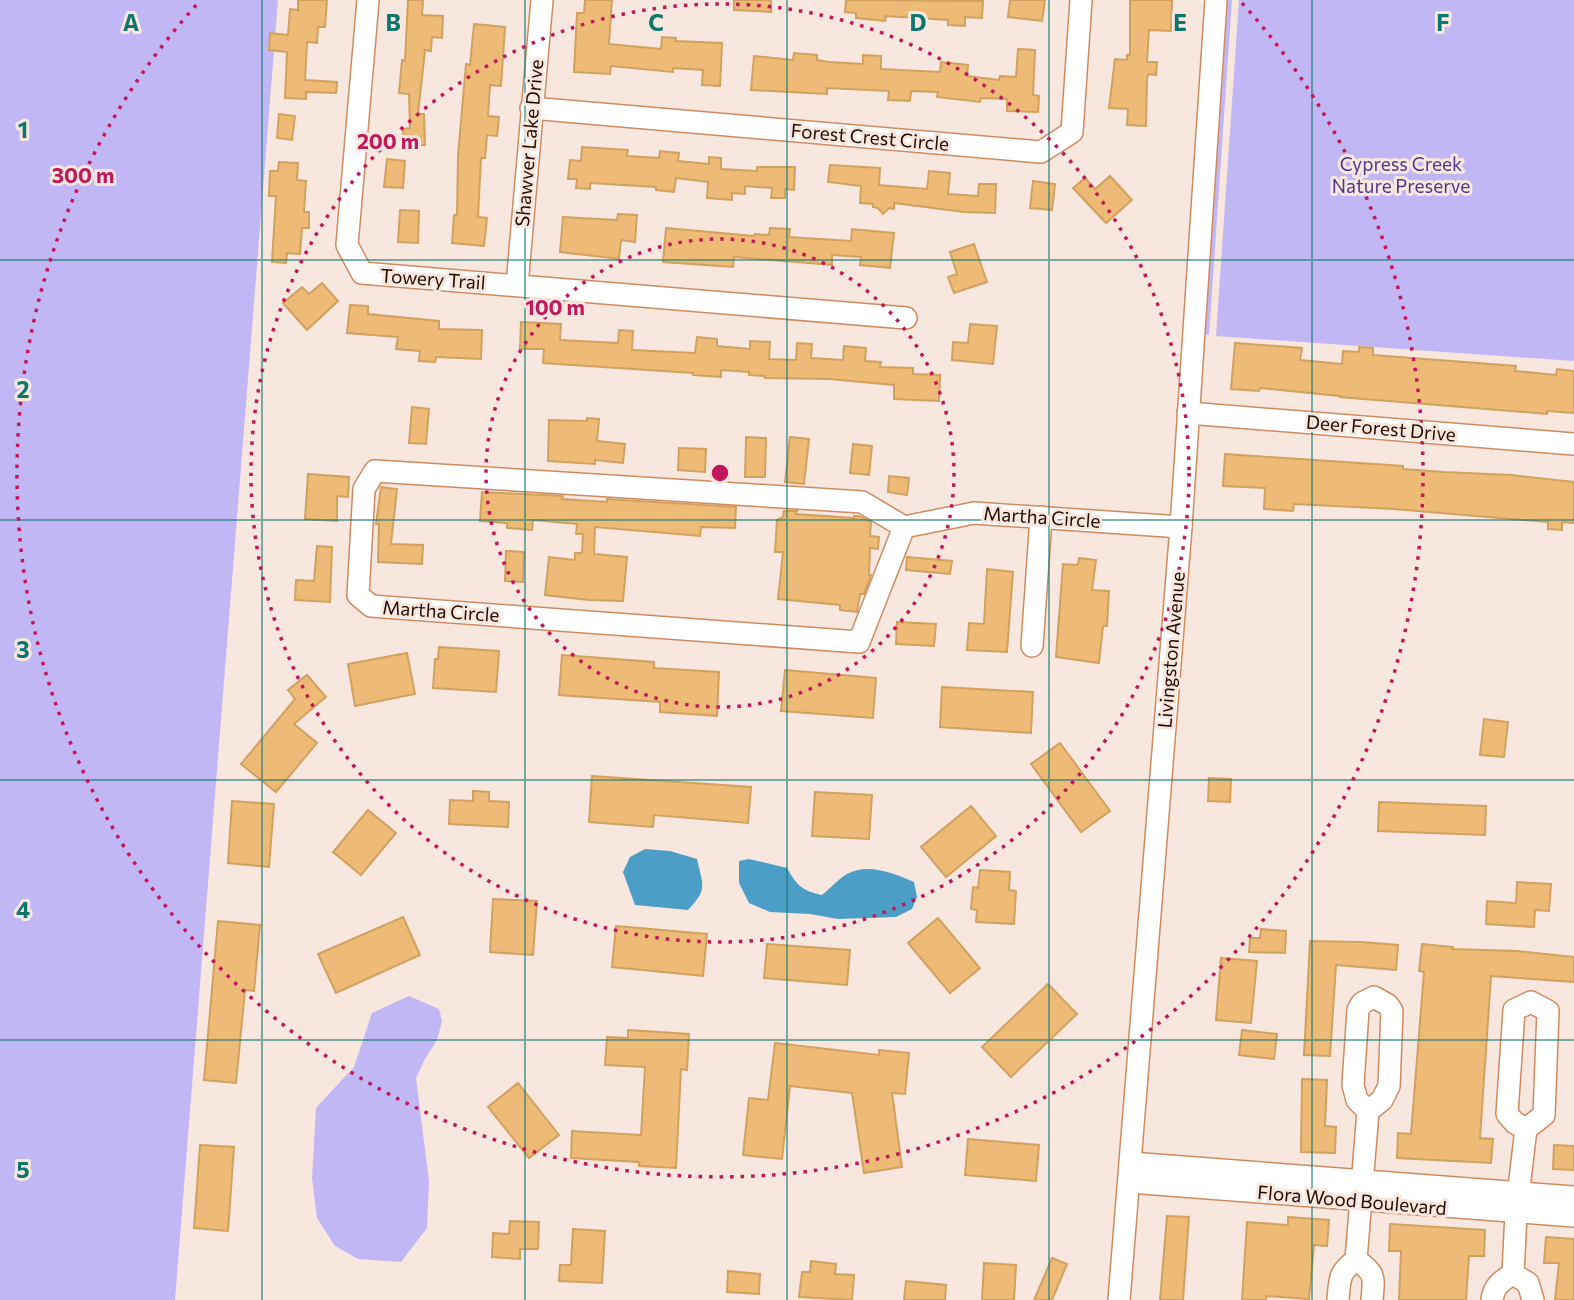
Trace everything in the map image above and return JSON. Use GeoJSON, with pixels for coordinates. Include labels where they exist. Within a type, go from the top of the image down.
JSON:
{"type":"FeatureCollection","features":[{"type":"Feature","properties":{"kind":"street","name":"Towery Trail"},"geometry":{"type":"LineString","coordinates":[[368,0],[347,245],[362,273],[906,318]]}},
{"type":"Feature","properties":{"kind":"street","name":"Shawver Lake Drive"},"geometry":{"type":"LineString","coordinates":[[517,285],[542,0]]}},
{"type":"Feature","properties":{"kind":"street","name":"Forest Crest Circle"},"geometry":{"type":"LineString","coordinates":[[531,108],[1041,152],[1072,132],[1081,0]]}},
{"type":"Feature","properties":{"kind":"street","name":"Livingston Avenue"},"geometry":{"type":"LineString","coordinates":[[1119,1300],[1181,527],[1216,0]]}},
{"type":"Feature","properties":{"kind":"street","name":"Deer Forest Drive"},"geometry":{"type":"LineString","coordinates":[[1188,413],[1574,444]]}},
{"type":"Feature","properties":{"kind":"street","name":"Martha Circle"},"geometry":{"type":"LineString","coordinates":[[904,527],[859,642],[371,606],[358,596],[364,489],[375,471],[862,502],[904,527],[974,513],[1181,527]]}},
{"type":"Feature","properties":{"kind":"street"},"geometry":{"type":"LineString","coordinates":[[1032,646],[1041,517]]}},
{"type":"Feature","properties":{"kind":"street"},"geometry":{"type":"LineString","coordinates":[[1513,1274],[1517,1204],[1526,1129],[1544,1115],[1548,1011],[1531,1002],[1514,1010],[1507,1114],[1514,1124],[1526,1129]]}},
{"type":"Feature","properties":{"kind":"street"},"geometry":{"type":"LineString","coordinates":[[1356,1260],[1368,1111]]}},
{"type":"Feature","properties":{"kind":"street","name":"Flora Wood Boulevard"},"geometry":{"type":"LineString","coordinates":[[1130,1172],[1517,1204],[1574,1216]]}},
{"type":"Feature","properties":{"kind":"street","name":"Flora Wood Boulevard"},"geometry":{"type":"LineString","coordinates":[[1517,1204],[1574,1197]]}},
{"type":"Feature","properties":{"kind":"street"},"geometry":{"type":"LineString","coordinates":[[1338,1300],[1341,1275],[1345,1268],[1356,1260]]}},
{"type":"Feature","properties":{"kind":"street"},"geometry":{"type":"LineString","coordinates":[[1356,1260],[1370,1269],[1374,1279],[1372,1300]]}},
{"type":"Feature","properties":{"kind":"street"},"geometry":{"type":"LineString","coordinates":[[1492,1300],[1501,1280],[1513,1274]]}},
{"type":"Feature","properties":{"kind":"street"},"geometry":{"type":"LineString","coordinates":[[1513,1274],[1528,1283],[1533,1300]]}},
{"type":"Feature","properties":{"kind":"green space"},"geometry":{"type":"Polygon","coordinates":[[[0,0],[278,0],[175,1300],[0,1300],[0,0]]]}},
{"type":"Feature","properties":{"kind":"green space"},"geometry":{"type":"Polygon","coordinates":[[[1224,0],[1232,0],[1209,335],[1202,334],[1224,0]]]}},
{"type":"Feature","properties":{"kind":"green space","name":"Cypress Creek Nature Preserve"},"geometry":{"type":"Polygon","coordinates":[[[1239,0],[1574,0],[1574,361],[1216,336],[1239,0]]]}},
{"type":"Feature","properties":{"kind":"green space"},"geometry":{"type":"Polygon","coordinates":[[[409,996],[439,1009],[442,1021],[437,1040],[416,1078],[429,1181],[427,1228],[401,1262],[358,1259],[335,1246],[317,1218],[312,1178],[316,1108],[354,1067],[372,1013],[409,996]]]}},
{"type":"Feature","properties":{"kind":"water"},"geometry":{"type":"Polygon","coordinates":[[[645,849],[670,851],[697,859],[702,887],[699,897],[688,910],[635,905],[623,872],[630,857],[645,849]]]}},
{"type":"Feature","properties":{"kind":"water"},"geometry":{"type":"Polygon","coordinates":[[[749,859],[787,868],[801,887],[822,895],[845,875],[857,870],[873,869],[914,882],[917,897],[912,909],[896,917],[838,919],[810,914],[770,912],[749,903],[739,883],[739,861],[749,859]]]}},
{"type":"Feature","properties":{"kind":"building"},"geometry":{"type":"Polygon","coordinates":[[[298,0],[327,0],[325,27],[318,27],[317,43],[307,42],[305,80],[337,82],[336,93],[306,92],[306,99],[285,98],[287,52],[269,50],[270,33],[288,35],[290,9],[298,10],[298,0]]]}},
{"type":"Feature","properties":{"kind":"building"},"geometry":{"type":"Polygon","coordinates":[[[408,0],[423,0],[422,15],[443,16],[442,38],[432,37],[431,51],[425,50],[418,114],[424,114],[425,145],[404,146],[403,129],[410,128],[409,94],[399,93],[402,60],[405,61],[408,0]]]}},
{"type":"Feature","properties":{"kind":"building"},"geometry":{"type":"Polygon","coordinates":[[[585,0],[612,0],[609,44],[661,49],[662,37],[676,38],[675,41],[722,43],[720,86],[702,85],[703,70],[673,68],[673,72],[611,66],[610,74],[574,72],[577,13],[584,13],[585,0]]]}},
{"type":"Feature","properties":{"kind":"building"},"geometry":{"type":"Polygon","coordinates":[[[734,0],[771,0],[771,12],[734,10],[734,0]]]}},
{"type":"Feature","properties":{"kind":"building"},"geometry":{"type":"Polygon","coordinates":[[[846,0],[983,1],[982,18],[965,17],[965,26],[948,25],[948,20],[886,16],[885,21],[856,18],[856,13],[845,12],[846,0]]]}},
{"type":"Feature","properties":{"kind":"building"},"geometry":{"type":"Polygon","coordinates":[[[1010,0],[1045,0],[1042,21],[1008,17],[1010,0]]]}},
{"type":"Feature","properties":{"kind":"building"},"geometry":{"type":"Polygon","coordinates":[[[1130,0],[1172,0],[1171,31],[1149,30],[1147,62],[1157,62],[1156,75],[1149,74],[1147,78],[1146,126],[1127,125],[1128,109],[1109,108],[1115,59],[1127,60],[1127,55],[1130,55],[1130,0]]]}},
{"type":"Feature","properties":{"kind":"building"},"geometry":{"type":"Polygon","coordinates":[[[474,24],[505,27],[501,86],[490,85],[488,116],[499,117],[497,136],[487,135],[485,158],[481,158],[478,217],[487,218],[484,246],[452,243],[454,215],[457,215],[458,156],[466,64],[470,65],[474,24]]]}},
{"type":"Feature","properties":{"kind":"building"},"geometry":{"type":"Polygon","coordinates":[[[1018,49],[1035,50],[1033,95],[1039,96],[1038,112],[1007,111],[1007,99],[981,98],[980,102],[937,97],[938,92],[911,91],[910,101],[888,100],[889,91],[827,88],[827,94],[751,90],[754,56],[793,60],[794,53],[817,55],[817,60],[829,62],[863,64],[863,55],[881,56],[881,69],[940,72],[941,62],[968,65],[967,76],[999,80],[1000,76],[1016,77],[1018,49]]]}},
{"type":"Feature","properties":{"kind":"building"},"geometry":{"type":"Polygon","coordinates":[[[279,114],[295,116],[292,140],[277,138],[279,114]]]}},
{"type":"Feature","properties":{"kind":"building"},"geometry":{"type":"Polygon","coordinates":[[[582,147],[628,150],[627,156],[659,158],[660,151],[679,153],[678,161],[709,164],[709,157],[721,158],[721,169],[757,171],[757,167],[795,167],[794,190],[785,189],[785,198],[771,198],[772,188],[745,186],[745,194],[732,193],[732,200],[707,198],[708,182],[676,178],[674,192],[656,190],[656,187],[590,183],[590,189],[576,188],[577,179],[568,179],[570,160],[581,161],[582,147]]]}},
{"type":"Feature","properties":{"kind":"building"},"geometry":{"type":"Polygon","coordinates":[[[387,159],[405,161],[403,188],[384,187],[387,159]]]}},
{"type":"Feature","properties":{"kind":"building"},"geometry":{"type":"Polygon","coordinates":[[[279,162],[298,163],[297,180],[306,181],[304,212],[309,212],[309,228],[302,228],[300,254],[287,253],[286,263],[272,262],[276,196],[269,196],[270,171],[278,171],[279,162]]]}},
{"type":"Feature","properties":{"kind":"building"},"geometry":{"type":"Polygon","coordinates":[[[830,165],[880,168],[879,185],[927,189],[929,171],[950,173],[948,194],[978,196],[979,184],[996,184],[995,213],[894,203],[894,209],[889,208],[883,214],[873,207],[873,204],[860,203],[861,186],[828,182],[830,165]]]}},
{"type":"Feature","properties":{"kind":"building"},"geometry":{"type":"Polygon","coordinates":[[[1110,176],[1132,200],[1106,223],[1073,188],[1085,178],[1095,189],[1110,176]]]}},
{"type":"Feature","properties":{"kind":"building"},"geometry":{"type":"Polygon","coordinates":[[[1033,181],[1055,184],[1052,210],[1030,208],[1033,181]]]}},
{"type":"Feature","properties":{"kind":"building"},"geometry":{"type":"Polygon","coordinates":[[[400,210],[419,211],[418,243],[398,242],[400,210]]]}},
{"type":"Feature","properties":{"kind":"building"},"geometry":{"type":"Polygon","coordinates":[[[618,214],[637,215],[635,242],[621,240],[619,259],[560,252],[563,217],[617,220],[618,214]]]}},
{"type":"Feature","properties":{"kind":"building"},"geometry":{"type":"Polygon","coordinates":[[[666,228],[754,236],[769,235],[770,228],[790,229],[789,237],[851,241],[852,229],[894,233],[890,268],[860,265],[861,257],[832,255],[832,265],[734,257],[733,267],[663,262],[666,228]]]}},
{"type":"Feature","properties":{"kind":"building"},"geometry":{"type":"Polygon","coordinates":[[[974,244],[987,282],[954,293],[948,277],[957,274],[950,252],[974,244]]]}},
{"type":"Feature","properties":{"kind":"building"},"geometry":{"type":"Polygon","coordinates":[[[322,283],[338,301],[307,330],[283,303],[302,287],[309,294],[322,283]]]}},
{"type":"Feature","properties":{"kind":"building"},"geometry":{"type":"Polygon","coordinates":[[[350,305],[368,306],[368,314],[439,321],[439,329],[482,330],[481,359],[436,357],[435,362],[419,361],[420,351],[396,349],[398,337],[347,333],[350,305]]]}},
{"type":"Feature","properties":{"kind":"building"},"geometry":{"type":"Polygon","coordinates":[[[521,322],[561,324],[560,340],[618,343],[619,330],[633,331],[632,350],[695,353],[697,337],[717,339],[717,346],[750,349],[750,341],[770,342],[769,359],[796,360],[797,343],[812,344],[811,358],[843,360],[844,346],[866,348],[865,361],[881,362],[880,367],[913,368],[913,374],[940,375],[939,401],[894,399],[894,385],[829,379],[765,378],[749,375],[749,372],[721,370],[721,377],[543,363],[544,349],[520,349],[521,322]]]}},
{"type":"Feature","properties":{"kind":"building"},"geometry":{"type":"Polygon","coordinates":[[[970,324],[997,326],[993,364],[952,360],[953,342],[968,343],[970,324]]]}},
{"type":"Feature","properties":{"kind":"building"},"geometry":{"type":"Polygon","coordinates":[[[1235,343],[1302,348],[1300,360],[1342,364],[1343,351],[1359,352],[1359,347],[1373,348],[1373,355],[1516,366],[1515,371],[1556,375],[1557,369],[1574,371],[1574,413],[1547,411],[1547,414],[1260,388],[1259,391],[1231,389],[1235,343]]]}},
{"type":"Feature","properties":{"kind":"building"},"geometry":{"type":"Polygon","coordinates":[[[412,407],[429,409],[426,444],[409,443],[412,407]]]}},
{"type":"Feature","properties":{"kind":"building"},"geometry":{"type":"Polygon","coordinates":[[[587,418],[599,419],[597,441],[625,444],[623,463],[595,460],[595,464],[548,461],[549,420],[587,421],[587,418]]]}},
{"type":"Feature","properties":{"kind":"building"},"geometry":{"type":"Polygon","coordinates":[[[746,437],[766,438],[765,477],[745,477],[746,437]]]}},
{"type":"Feature","properties":{"kind":"building"},"geometry":{"type":"Polygon","coordinates":[[[790,437],[809,439],[804,484],[785,482],[790,437]]]}},
{"type":"Feature","properties":{"kind":"building"},"geometry":{"type":"Polygon","coordinates":[[[853,444],[872,446],[869,475],[850,473],[853,444]]]}},
{"type":"Feature","properties":{"kind":"building"},"geometry":{"type":"Polygon","coordinates":[[[679,448],[706,449],[705,472],[678,470],[679,448]]]}},
{"type":"Feature","properties":{"kind":"building"},"geometry":{"type":"Polygon","coordinates":[[[1225,454],[1403,466],[1403,469],[1511,475],[1574,482],[1574,523],[1562,522],[1562,530],[1548,529],[1548,522],[1394,509],[1294,504],[1293,511],[1264,509],[1265,488],[1223,486],[1225,454]]]}},
{"type":"Feature","properties":{"kind":"building"},"geometry":{"type":"Polygon","coordinates":[[[308,474],[349,477],[348,497],[337,496],[337,521],[305,519],[308,474]]]}},
{"type":"Feature","properties":{"kind":"building"},"geometry":{"type":"Polygon","coordinates":[[[889,476],[909,478],[907,495],[888,492],[889,476]]]}},
{"type":"Feature","properties":{"kind":"building"},"geometry":{"type":"Polygon","coordinates":[[[381,487],[397,489],[391,544],[423,545],[422,564],[378,562],[379,524],[376,524],[381,487]]]}},
{"type":"Feature","properties":{"kind":"building"},"geometry":{"type":"Polygon","coordinates":[[[482,492],[563,496],[562,499],[607,502],[607,499],[736,507],[735,528],[701,527],[700,536],[595,527],[594,554],[627,557],[623,601],[545,595],[549,557],[575,560],[575,553],[582,553],[583,534],[576,534],[577,524],[533,520],[532,530],[507,528],[507,523],[480,521],[482,492]]]}},
{"type":"Feature","properties":{"kind":"building"},"geometry":{"type":"Polygon","coordinates":[[[784,511],[854,518],[859,516],[871,522],[870,536],[879,537],[878,549],[870,548],[871,575],[864,594],[860,594],[857,612],[840,610],[840,605],[778,599],[783,552],[775,552],[777,520],[783,517],[784,511]]]}},
{"type":"Feature","properties":{"kind":"building"},"geometry":{"type":"Polygon","coordinates":[[[317,546],[332,547],[330,602],[295,600],[296,580],[314,581],[317,546]]]}},
{"type":"Feature","properties":{"kind":"building"},"geometry":{"type":"Polygon","coordinates":[[[506,551],[524,552],[523,582],[505,581],[506,551]]]}},
{"type":"Feature","properties":{"kind":"building"},"geometry":{"type":"Polygon","coordinates":[[[907,557],[952,561],[950,574],[906,570],[907,557]]]}},
{"type":"Feature","properties":{"kind":"building"},"geometry":{"type":"Polygon","coordinates":[[[1079,558],[1096,560],[1092,590],[1109,591],[1107,626],[1103,626],[1099,663],[1056,657],[1063,564],[1078,565],[1079,558]]]}},
{"type":"Feature","properties":{"kind":"building"},"geometry":{"type":"Polygon","coordinates":[[[987,569],[1013,572],[1007,652],[967,650],[969,623],[984,624],[987,569]]]}},
{"type":"Feature","properties":{"kind":"building"},"geometry":{"type":"Polygon","coordinates":[[[897,622],[936,624],[934,646],[896,644],[897,622]]]}},
{"type":"Feature","properties":{"kind":"building"},"geometry":{"type":"Polygon","coordinates":[[[439,647],[499,651],[496,692],[433,688],[435,659],[438,659],[439,647]]]}},
{"type":"Feature","properties":{"kind":"building"},"geometry":{"type":"Polygon","coordinates":[[[407,653],[415,694],[355,706],[348,664],[407,653]]]}},
{"type":"Feature","properties":{"kind":"building"},"geometry":{"type":"Polygon","coordinates":[[[562,655],[654,662],[654,668],[719,672],[717,716],[660,712],[660,702],[559,695],[562,655]]]}},
{"type":"Feature","properties":{"kind":"building"},"geometry":{"type":"Polygon","coordinates":[[[785,670],[876,678],[873,718],[781,711],[785,670]]]}},
{"type":"Feature","properties":{"kind":"building"},"geometry":{"type":"Polygon","coordinates":[[[307,675],[326,697],[294,724],[317,743],[276,792],[241,764],[295,699],[288,690],[307,675]]]}},
{"type":"Feature","properties":{"kind":"building"},"geometry":{"type":"Polygon","coordinates":[[[942,687],[1033,692],[1031,733],[940,727],[942,687]]]}},
{"type":"Feature","properties":{"kind":"building"},"geometry":{"type":"Polygon","coordinates":[[[1484,719],[1508,722],[1504,757],[1480,755],[1484,719]]]}},
{"type":"Feature","properties":{"kind":"building"},"geometry":{"type":"Polygon","coordinates":[[[1060,743],[1110,811],[1081,832],[1031,764],[1060,743]]]}},
{"type":"Feature","properties":{"kind":"building"},"geometry":{"type":"Polygon","coordinates":[[[592,776],[751,787],[748,823],[654,815],[653,827],[589,822],[592,776]]]}},
{"type":"Feature","properties":{"kind":"building"},"geometry":{"type":"Polygon","coordinates":[[[1209,778],[1231,779],[1230,802],[1208,801],[1209,778]]]}},
{"type":"Feature","properties":{"kind":"building"},"geometry":{"type":"Polygon","coordinates":[[[473,791],[489,792],[489,801],[509,802],[508,827],[449,824],[450,800],[473,801],[473,791]]]}},
{"type":"Feature","properties":{"kind":"building"},"geometry":{"type":"Polygon","coordinates":[[[815,792],[872,795],[869,839],[812,836],[815,792]]]}},
{"type":"Feature","properties":{"kind":"building"},"geometry":{"type":"Polygon","coordinates":[[[232,801],[274,804],[269,867],[228,863],[232,801]]]}},
{"type":"Feature","properties":{"kind":"building"},"geometry":{"type":"Polygon","coordinates":[[[1379,802],[1486,806],[1485,835],[1378,831],[1379,802]]]}},
{"type":"Feature","properties":{"kind":"building"},"geometry":{"type":"Polygon","coordinates":[[[971,806],[996,836],[946,877],[921,847],[971,806]]]}},
{"type":"Feature","properties":{"kind":"building"},"geometry":{"type":"Polygon","coordinates":[[[368,810],[396,833],[361,875],[333,852],[368,810]]]}},
{"type":"Feature","properties":{"kind":"building"},"geometry":{"type":"Polygon","coordinates":[[[980,870],[1010,872],[1009,890],[1016,891],[1014,924],[976,922],[977,910],[971,909],[973,887],[978,888],[980,870]]]}},
{"type":"Feature","properties":{"kind":"building"},"geometry":{"type":"Polygon","coordinates":[[[1517,882],[1551,884],[1549,911],[1535,910],[1534,927],[1486,924],[1487,901],[1516,903],[1517,882]]]}},
{"type":"Feature","properties":{"kind":"building"},"geometry":{"type":"Polygon","coordinates":[[[493,899],[537,901],[533,955],[490,952],[493,899]]]}},
{"type":"Feature","properties":{"kind":"building"},"geometry":{"type":"Polygon","coordinates":[[[403,917],[420,955],[336,993],[318,954],[403,917]]]}},
{"type":"Feature","properties":{"kind":"building"},"geometry":{"type":"Polygon","coordinates":[[[938,918],[980,968],[950,993],[908,943],[938,918]]]}},
{"type":"Feature","properties":{"kind":"building"},"geometry":{"type":"Polygon","coordinates":[[[218,921],[260,925],[254,991],[245,990],[236,1083],[204,1080],[218,921]]]}},
{"type":"Feature","properties":{"kind":"building"},"geometry":{"type":"Polygon","coordinates":[[[616,926],[707,934],[703,976],[612,967],[616,926]]]}},
{"type":"Feature","properties":{"kind":"building"},"geometry":{"type":"Polygon","coordinates":[[[1261,929],[1286,931],[1285,953],[1249,952],[1250,938],[1260,938],[1261,929]]]}},
{"type":"Feature","properties":{"kind":"building"},"geometry":{"type":"Polygon","coordinates":[[[1310,941],[1398,945],[1396,970],[1336,965],[1330,1056],[1304,1055],[1310,941]]]}},
{"type":"Feature","properties":{"kind":"building"},"geometry":{"type":"Polygon","coordinates":[[[767,944],[850,950],[847,985],[764,978],[767,944]]]}},
{"type":"Feature","properties":{"kind":"building"},"geometry":{"type":"Polygon","coordinates":[[[1422,944],[1453,947],[1452,949],[1517,951],[1574,957],[1574,982],[1491,976],[1480,1138],[1493,1139],[1491,1163],[1397,1158],[1398,1133],[1411,1134],[1424,972],[1419,971],[1422,944]]]}},
{"type":"Feature","properties":{"kind":"building"},"geometry":{"type":"Polygon","coordinates":[[[1221,958],[1257,961],[1251,1023],[1216,1020],[1221,958]]]}},
{"type":"Feature","properties":{"kind":"building"},"geometry":{"type":"Polygon","coordinates":[[[1048,984],[1077,1014],[1011,1077],[982,1047],[1048,984]]]}},
{"type":"Feature","properties":{"kind":"building"},"geometry":{"type":"Polygon","coordinates":[[[628,1030],[689,1034],[687,1070],[681,1069],[676,1168],[639,1166],[639,1162],[571,1158],[572,1131],[641,1135],[645,1067],[605,1065],[607,1037],[628,1038],[628,1030]]]}},
{"type":"Feature","properties":{"kind":"building"},"geometry":{"type":"Polygon","coordinates":[[[1242,1030],[1277,1034],[1274,1059],[1239,1055],[1242,1030]]]}},
{"type":"Feature","properties":{"kind":"building"},"geometry":{"type":"Polygon","coordinates":[[[775,1043],[879,1055],[879,1050],[909,1053],[905,1094],[892,1093],[902,1167],[864,1173],[852,1093],[790,1086],[782,1159],[743,1155],[749,1098],[768,1100],[775,1043]]]}},
{"type":"Feature","properties":{"kind":"building"},"geometry":{"type":"Polygon","coordinates":[[[1302,1079],[1327,1080],[1325,1126],[1336,1127],[1335,1153],[1301,1152],[1302,1079]]]}},
{"type":"Feature","properties":{"kind":"building"},"geometry":{"type":"Polygon","coordinates":[[[518,1083],[559,1135],[529,1158],[488,1107],[518,1083]]]}},
{"type":"Feature","properties":{"kind":"building"},"geometry":{"type":"Polygon","coordinates":[[[968,1139],[1039,1145],[1036,1181],[965,1175],[968,1139]]]}},
{"type":"Feature","properties":{"kind":"building"},"geometry":{"type":"Polygon","coordinates":[[[200,1145],[234,1147],[228,1231],[194,1228],[200,1145]]]}},
{"type":"Feature","properties":{"kind":"building"},"geometry":{"type":"Polygon","coordinates":[[[1554,1145],[1574,1146],[1574,1170],[1553,1169],[1554,1145]]]}},
{"type":"Feature","properties":{"kind":"building"},"geometry":{"type":"Polygon","coordinates":[[[1167,1216],[1189,1217],[1183,1300],[1160,1300],[1167,1216]]]}},
{"type":"Feature","properties":{"kind":"building"},"geometry":{"type":"Polygon","coordinates":[[[1288,1217],[1329,1220],[1327,1246],[1314,1245],[1309,1299],[1266,1296],[1266,1300],[1242,1300],[1247,1222],[1288,1225],[1288,1217]]]}},
{"type":"Feature","properties":{"kind":"building"},"geometry":{"type":"Polygon","coordinates":[[[510,1221],[539,1222],[538,1249],[520,1249],[520,1259],[492,1257],[493,1233],[509,1234],[510,1221]]]}},
{"type":"Feature","properties":{"kind":"building"},"geometry":{"type":"Polygon","coordinates":[[[1390,1224],[1485,1230],[1484,1256],[1469,1256],[1466,1300],[1399,1300],[1401,1251],[1389,1251],[1390,1224]]]}},
{"type":"Feature","properties":{"kind":"building"},"geometry":{"type":"Polygon","coordinates":[[[573,1229],[605,1231],[602,1283],[559,1281],[560,1265],[571,1265],[573,1229]]]}},
{"type":"Feature","properties":{"kind":"building"},"geometry":{"type":"Polygon","coordinates":[[[1546,1237],[1574,1239],[1574,1300],[1555,1300],[1559,1263],[1544,1263],[1546,1237]]]}},
{"type":"Feature","properties":{"kind":"building"},"geometry":{"type":"Polygon","coordinates":[[[1052,1258],[1067,1264],[1052,1300],[1034,1300],[1052,1258]]]}},
{"type":"Feature","properties":{"kind":"building"},"geometry":{"type":"Polygon","coordinates":[[[811,1261],[836,1264],[835,1274],[854,1275],[852,1300],[799,1297],[802,1272],[810,1272],[811,1261]]]}},
{"type":"Feature","properties":{"kind":"building"},"geometry":{"type":"Polygon","coordinates":[[[984,1263],[1016,1265],[1014,1300],[982,1300],[984,1263]]]}},
{"type":"Feature","properties":{"kind":"building"},"geometry":{"type":"Polygon","coordinates":[[[728,1271],[760,1274],[759,1294],[727,1292],[728,1271]]]}},
{"type":"Feature","properties":{"kind":"building"},"geometry":{"type":"Polygon","coordinates":[[[906,1281],[946,1285],[945,1300],[904,1300],[906,1281]]]}}]}
